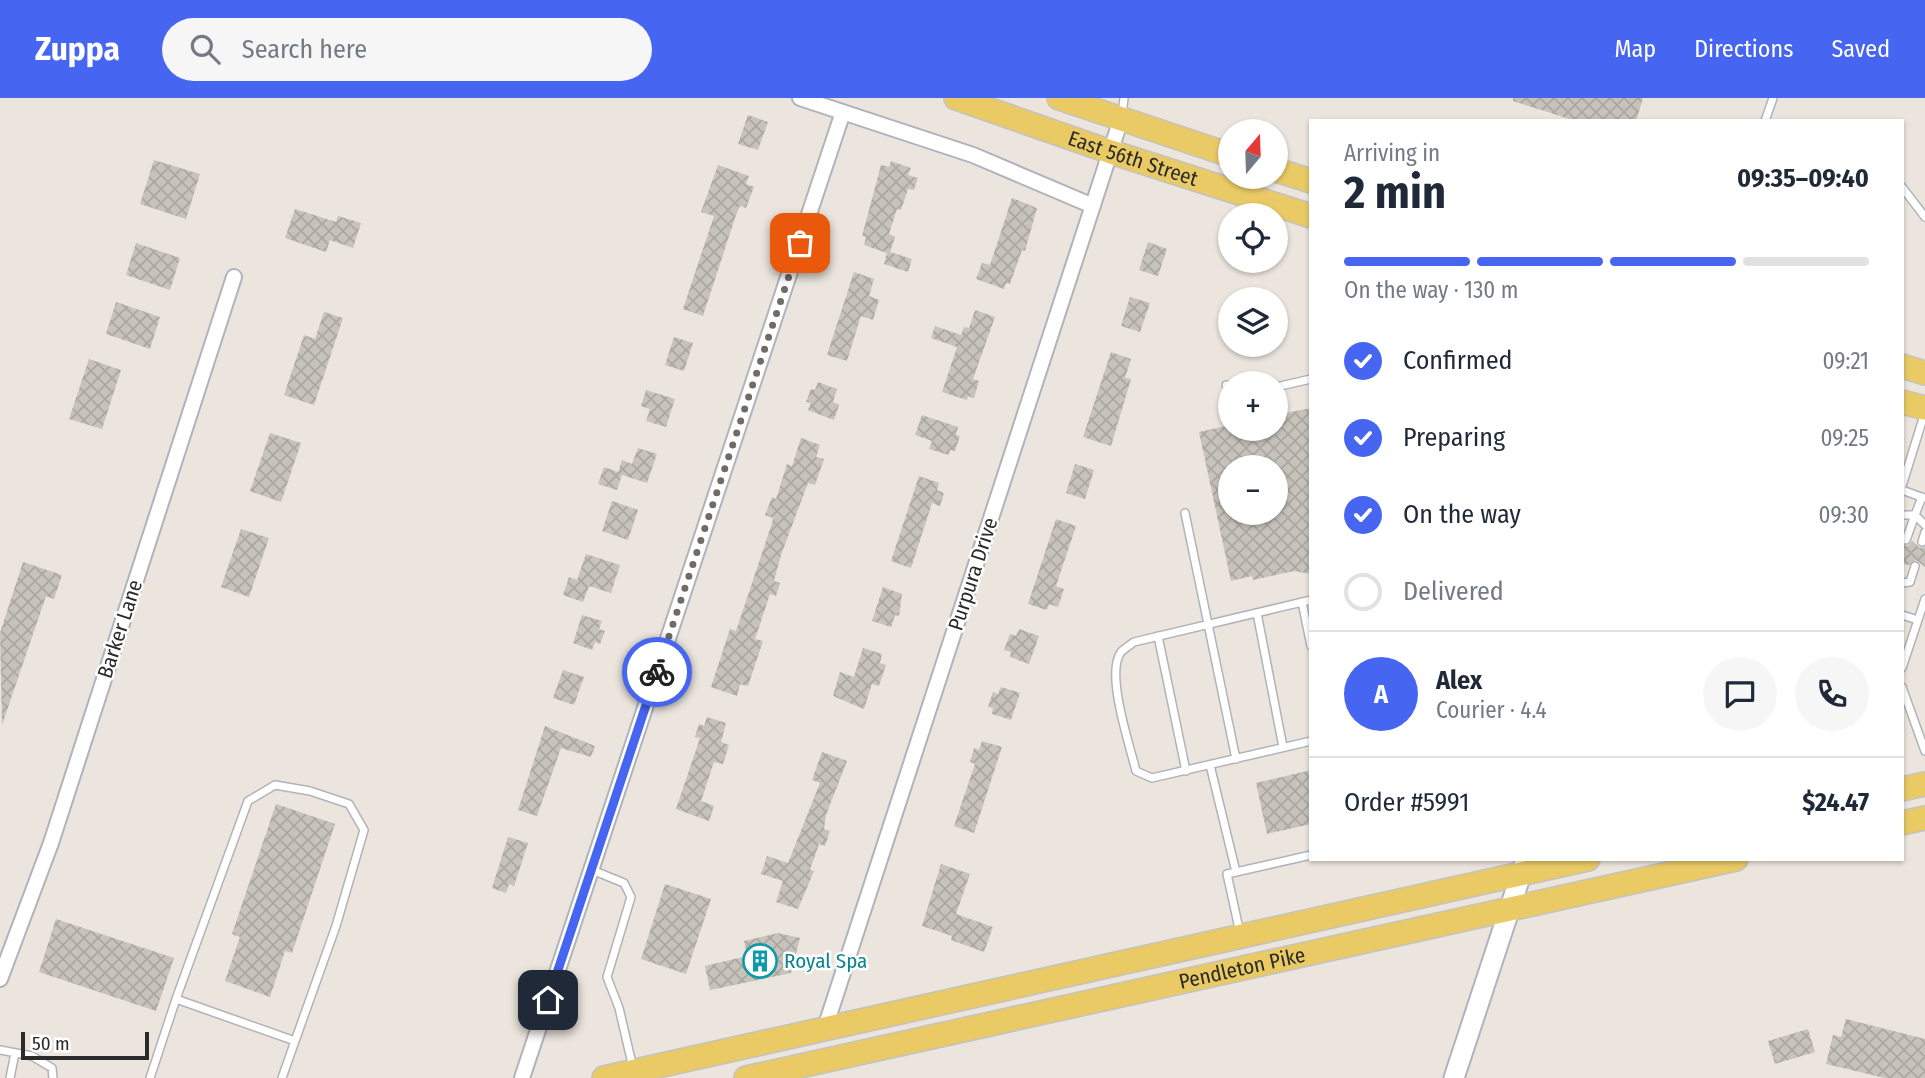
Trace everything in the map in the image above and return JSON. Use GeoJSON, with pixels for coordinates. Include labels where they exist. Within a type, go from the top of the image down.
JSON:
{"type":"FeatureCollection","features":[{"type":"Feature","properties":{"kind":"main road","name":"East 56th Street"},"geometry":{"type":"LineString","coordinates":[[956,98],[1111,152],[1309,215]]}},
{"type":"Feature","properties":{"kind":"main road","name":"East 56th Street"},"geometry":{"type":"LineString","coordinates":[[1059,98],[1122,108],[1218,150]]}},
{"type":"Feature","properties":{"kind":"main road"},"geometry":{"type":"LineString","coordinates":[[1288,174],[1309,180]]}},
{"type":"Feature","properties":{"kind":"main road"},"geometry":{"type":"LineString","coordinates":[[1904,367],[1925,373]]}},
{"type":"Feature","properties":{"kind":"main road"},"geometry":{"type":"LineString","coordinates":[[1904,403],[1925,410]]}},
{"type":"Feature","properties":{"kind":"main road"},"geometry":{"type":"LineString","coordinates":[[1904,789],[1925,784]]}},
{"type":"Feature","properties":{"kind":"main road"},"geometry":{"type":"LineString","coordinates":[[1904,823],[1925,818]]}},
{"type":"Feature","properties":{"kind":"main road","name":"Pendleton Pike"},"geometry":{"type":"LineString","coordinates":[[604,1078],[1241,937],[1523,867],[1572,861]]}},
{"type":"Feature","properties":{"kind":"main road","name":"Pendleton Pike"},"geometry":{"type":"LineString","coordinates":[[746,1078],[1727,861]]}},
{"type":"Feature","properties":{"kind":"main road"},"geometry":{"type":"LineString","coordinates":[[1454,1078],[1523,867]]}},
{"type":"Feature","properties":{"kind":"street"},"geometry":{"type":"LineString","coordinates":[[800,98],[973,155],[1093,206]]}},
{"type":"Feature","properties":{"kind":"street","name":"Purpura Drive"},"geometry":{"type":"LineString","coordinates":[[825,1028],[1111,152],[1122,108]]}},
{"type":"Feature","properties":{"kind":"street"},"geometry":{"type":"LineString","coordinates":[[522,1078],[843,112]]}},
{"type":"Feature","properties":{"kind":"street","name":"Barker Lane"},"geometry":{"type":"LineString","coordinates":[[0,979],[51,843],[234,277]]}},
{"type":"Feature","properties":{"kind":"lane"},"geometry":{"type":"LineString","coordinates":[[1768,119],[1773,98]]}},
{"type":"Feature","properties":{"kind":"lane"},"geometry":{"type":"LineString","coordinates":[[1904,190],[1925,216]]}},
{"type":"Feature","properties":{"kind":"lane"},"geometry":{"type":"LineString","coordinates":[[1288,384],[1309,379]]}},
{"type":"Feature","properties":{"kind":"lane"},"geometry":{"type":"LineString","coordinates":[[1904,481],[1925,410]]}},
{"type":"Feature","properties":{"kind":"lane"},"geometry":{"type":"LineString","coordinates":[[1904,489],[1923,497],[1906,540]]}},
{"type":"Feature","properties":{"kind":"lane"},"geometry":{"type":"LineString","coordinates":[[1185,513],[1236,759]]}},
{"type":"Feature","properties":{"kind":"lane"},"geometry":{"type":"LineString","coordinates":[[1904,515],[1915,515],[1925,525]]}},
{"type":"Feature","properties":{"kind":"lane"},"geometry":{"type":"LineString","coordinates":[[1922,542],[1925,532]]}},
{"type":"Feature","properties":{"kind":"lane"},"geometry":{"type":"LineString","coordinates":[[1904,583],[1910,582],[1915,566]]}},
{"type":"Feature","properties":{"kind":"lane"},"geometry":{"type":"LineString","coordinates":[[1904,662],[1925,599]]}},
{"type":"Feature","properties":{"kind":"lane"},"geometry":{"type":"LineString","coordinates":[[1309,600],[1134,642],[1121,653],[1115,667],[1117,692],[1136,771],[1152,778],[1309,741]]}},
{"type":"Feature","properties":{"kind":"lane"},"geometry":{"type":"LineString","coordinates":[[1301,602],[1309,637]]}},
{"type":"Feature","properties":{"kind":"lane"},"geometry":{"type":"LineString","coordinates":[[1256,613],[1283,747]]}},
{"type":"Feature","properties":{"kind":"lane"},"geometry":{"type":"LineString","coordinates":[[1904,616],[1918,620]]}},
{"type":"Feature","properties":{"kind":"lane"},"geometry":{"type":"LineString","coordinates":[[1158,636],[1186,771]]}},
{"type":"Feature","properties":{"kind":"lane"},"geometry":{"type":"LineString","coordinates":[[1904,693],[1925,751]]}},
{"type":"Feature","properties":{"kind":"lane"},"geometry":{"type":"LineString","coordinates":[[1210,765],[1236,872]]}},
{"type":"Feature","properties":{"kind":"lane"},"geometry":{"type":"LineString","coordinates":[[150,1078],[248,800],[275,785],[310,791],[349,804],[364,830],[336,926],[282,1078]]}},
{"type":"Feature","properties":{"kind":"lane"},"geometry":{"type":"LineString","coordinates":[[1241,937],[1227,874],[1309,855]]}},
{"type":"Feature","properties":{"kind":"lane"},"geometry":{"type":"LineString","coordinates":[[591,869],[624,883],[631,897],[607,977],[619,1008],[634,1071]]}},
{"type":"Feature","properties":{"kind":"lane"},"geometry":{"type":"LineString","coordinates":[[176,999],[295,1041]]}},
{"type":"Feature","properties":{"kind":"lane"},"geometry":{"type":"LineString","coordinates":[[0,1050],[32,1056],[52,1068],[52,1078]]}},
{"type":"Feature","properties":{"kind":"lane"},"geometry":{"type":"LineString","coordinates":[[10,1078],[15,1053]]}},
{"type":"Feature","properties":{"kind":"building"},"geometry":{"type":"Polygon","coordinates":[[[1513,98],[1643,98],[1637,119],[1570,119],[1513,101],[1513,98]]]}},
{"type":"Feature","properties":{"kind":"building"},"geometry":{"type":"Polygon","coordinates":[[[748,115],[768,122],[758,150],[738,144],[748,115]]]}},
{"type":"Feature","properties":{"kind":"building"},"geometry":{"type":"Polygon","coordinates":[[[154,160],[200,174],[186,219],[140,204],[154,160]]]}},
{"type":"Feature","properties":{"kind":"building"},"geometry":{"type":"Polygon","coordinates":[[[891,161],[911,168],[908,175],[918,178],[914,190],[908,189],[901,210],[897,209],[889,234],[895,237],[890,252],[912,259],[908,272],[884,264],[887,253],[864,245],[866,237],[862,236],[881,165],[889,167],[891,161]]]}},
{"type":"Feature","properties":{"kind":"building"},"geometry":{"type":"Polygon","coordinates":[[[718,165],[749,176],[746,184],[754,187],[746,208],[740,206],[736,215],[703,316],[683,309],[714,216],[701,212],[718,165]]]}},
{"type":"Feature","properties":{"kind":"building"},"geometry":{"type":"Polygon","coordinates":[[[1012,198],[1037,208],[1025,251],[1022,250],[1010,284],[1006,283],[1004,289],[976,279],[982,263],[990,265],[1012,198]]]}},
{"type":"Feature","properties":{"kind":"building"},"geometry":{"type":"Polygon","coordinates":[[[295,209],[336,222],[338,216],[361,223],[353,248],[330,240],[326,252],[285,238],[295,209]]]}},
{"type":"Feature","properties":{"kind":"building"},"geometry":{"type":"Polygon","coordinates":[[[1148,242],[1167,249],[1158,276],[1139,270],[1148,242]]]}},
{"type":"Feature","properties":{"kind":"building"},"geometry":{"type":"Polygon","coordinates":[[[136,243],[180,258],[170,290],[126,275],[136,243]]]}},
{"type":"Feature","properties":{"kind":"building"},"geometry":{"type":"Polygon","coordinates":[[[854,272],[874,279],[869,296],[879,300],[873,320],[861,316],[847,361],[827,355],[854,272]]]}},
{"type":"Feature","properties":{"kind":"building"},"geometry":{"type":"Polygon","coordinates":[[[1130,297],[1150,303],[1140,332],[1121,326],[1130,297]]]}},
{"type":"Feature","properties":{"kind":"building"},"geometry":{"type":"Polygon","coordinates":[[[116,302],[160,317],[150,349],[106,334],[116,302]]]}},
{"type":"Feature","properties":{"kind":"building"},"geometry":{"type":"Polygon","coordinates":[[[975,310],[995,317],[973,379],[979,381],[974,398],[968,396],[967,400],[942,392],[957,347],[931,338],[935,326],[961,335],[964,327],[969,328],[975,310]]]}},
{"type":"Feature","properties":{"kind":"building"},"geometry":{"type":"Polygon","coordinates":[[[324,312],[343,318],[314,405],[284,395],[304,335],[315,339],[324,312]]]}},
{"type":"Feature","properties":{"kind":"building"},"geometry":{"type":"Polygon","coordinates":[[[674,337],[693,343],[684,371],[665,365],[674,337]]]}},
{"type":"Feature","properties":{"kind":"building"},"geometry":{"type":"Polygon","coordinates":[[[1111,352],[1131,359],[1125,378],[1131,379],[1111,446],[1083,437],[1111,352]]]}},
{"type":"Feature","properties":{"kind":"building"},"geometry":{"type":"Polygon","coordinates":[[[89,359],[121,370],[102,429],[69,419],[89,359]]]}},
{"type":"Feature","properties":{"kind":"building"},"geometry":{"type":"Polygon","coordinates":[[[818,382],[837,389],[833,402],[839,405],[834,420],[808,410],[811,403],[806,402],[811,389],[815,390],[818,382]]]}},
{"type":"Feature","properties":{"kind":"building"},"geometry":{"type":"Polygon","coordinates":[[[646,390],[675,399],[666,427],[646,421],[650,409],[641,406],[646,390]]]}},
{"type":"Feature","properties":{"kind":"building"},"geometry":{"type":"Polygon","coordinates":[[[1309,408],[1309,574],[1294,571],[1253,580],[1252,576],[1231,581],[1219,525],[1288,525],[1288,455],[1218,455],[1218,520],[1199,432],[1218,428],[1218,441],[1288,441],[1288,413],[1309,408]]]}},
{"type":"Feature","properties":{"kind":"building"},"geometry":{"type":"Polygon","coordinates":[[[922,415],[958,427],[956,435],[960,436],[955,451],[950,450],[949,455],[929,449],[932,441],[915,435],[922,415]]]}},
{"type":"Feature","properties":{"kind":"building"},"geometry":{"type":"Polygon","coordinates":[[[270,433],[301,443],[281,502],[250,491],[270,433]]]}},
{"type":"Feature","properties":{"kind":"building"},"geometry":{"type":"Polygon","coordinates":[[[801,438],[820,445],[816,457],[824,459],[815,485],[808,483],[781,555],[774,581],[780,583],[776,596],[770,594],[755,639],[763,641],[748,686],[740,684],[737,696],[711,687],[730,629],[736,631],[772,523],[773,518],[765,515],[772,497],[776,499],[787,464],[792,466],[801,438]]]}},
{"type":"Feature","properties":{"kind":"building"},"geometry":{"type":"Polygon","coordinates":[[[638,448],[657,454],[647,483],[622,475],[617,490],[598,484],[604,467],[618,472],[622,460],[632,464],[638,448]]]}},
{"type":"Feature","properties":{"kind":"building"},"geometry":{"type":"Polygon","coordinates":[[[1075,464],[1094,470],[1085,499],[1066,493],[1075,464]]]}},
{"type":"Feature","properties":{"kind":"building"},"geometry":{"type":"Polygon","coordinates":[[[919,476],[939,483],[937,490],[944,493],[940,506],[932,503],[911,568],[891,561],[919,476]]]}},
{"type":"Feature","properties":{"kind":"building"},"geometry":{"type":"Polygon","coordinates":[[[612,501],[638,510],[628,540],[602,531],[612,501]]]}},
{"type":"Feature","properties":{"kind":"building"},"geometry":{"type":"Polygon","coordinates":[[[1056,519],[1076,526],[1056,586],[1064,589],[1058,607],[1049,604],[1047,610],[1028,604],[1056,519]]]}},
{"type":"Feature","properties":{"kind":"building"},"geometry":{"type":"Polygon","coordinates":[[[241,529],[269,538],[249,597],[221,587],[241,529]]]}},
{"type":"Feature","properties":{"kind":"building"},"geometry":{"type":"Polygon","coordinates":[[[1912,541],[1920,548],[1925,547],[1925,567],[1916,560],[1909,565],[1904,564],[1904,545],[1908,546],[1912,541]]]}},
{"type":"Feature","properties":{"kind":"building"},"geometry":{"type":"Polygon","coordinates":[[[586,554],[620,565],[611,593],[589,586],[583,602],[563,595],[569,577],[577,580],[586,554]]]}},
{"type":"Feature","properties":{"kind":"building"},"geometry":{"type":"Polygon","coordinates":[[[23,562],[62,575],[54,599],[46,596],[2,725],[0,633],[23,562]]]}},
{"type":"Feature","properties":{"kind":"building"},"geometry":{"type":"Polygon","coordinates":[[[883,587],[902,594],[899,616],[895,615],[891,627],[872,621],[883,587]]]}},
{"type":"Feature","properties":{"kind":"building"},"geometry":{"type":"Polygon","coordinates":[[[582,615],[602,621],[599,629],[605,631],[600,644],[595,642],[592,650],[573,643],[582,615]]]}},
{"type":"Feature","properties":{"kind":"building"},"geometry":{"type":"Polygon","coordinates":[[[1019,629],[1039,636],[1029,664],[1010,657],[1011,652],[1004,650],[1010,634],[1016,636],[1019,629]]]}},
{"type":"Feature","properties":{"kind":"building"},"geometry":{"type":"Polygon","coordinates":[[[863,648],[882,654],[880,663],[886,665],[879,686],[872,684],[864,709],[833,696],[840,672],[854,677],[863,648]]]}},
{"type":"Feature","properties":{"kind":"building"},"geometry":{"type":"Polygon","coordinates":[[[563,670],[584,677],[574,705],[553,698],[563,670]]]}},
{"type":"Feature","properties":{"kind":"building"},"geometry":{"type":"Polygon","coordinates":[[[1001,687],[1020,693],[1011,720],[992,714],[993,708],[988,707],[993,692],[998,694],[1001,687]]]}},
{"type":"Feature","properties":{"kind":"building"},"geometry":{"type":"Polygon","coordinates":[[[707,717],[726,723],[721,742],[729,745],[723,764],[714,762],[701,801],[714,806],[709,821],[676,809],[700,738],[695,737],[699,724],[704,726],[707,717]]]}},
{"type":"Feature","properties":{"kind":"building"},"geometry":{"type":"Polygon","coordinates":[[[545,726],[595,746],[591,757],[561,748],[537,816],[518,810],[545,726]]]}},
{"type":"Feature","properties":{"kind":"building"},"geometry":{"type":"Polygon","coordinates":[[[982,741],[1002,747],[974,833],[954,826],[975,764],[970,762],[974,748],[979,750],[982,741]]]}},
{"type":"Feature","properties":{"kind":"building"},"geometry":{"type":"Polygon","coordinates":[[[822,752],[847,761],[826,815],[824,829],[830,831],[825,846],[819,844],[810,870],[814,871],[798,909],[776,902],[783,881],[761,874],[767,856],[788,863],[820,783],[812,780],[822,752]]]}},
{"type":"Feature","properties":{"kind":"building"},"geometry":{"type":"Polygon","coordinates":[[[1309,770],[1309,824],[1267,834],[1256,783],[1309,770]]]}},
{"type":"Feature","properties":{"kind":"building"},"geometry":{"type":"Polygon","coordinates":[[[276,804],[335,824],[292,953],[285,951],[270,997],[225,981],[240,937],[232,934],[276,804]]]}},
{"type":"Feature","properties":{"kind":"building"},"geometry":{"type":"Polygon","coordinates":[[[508,837],[528,843],[514,886],[509,884],[506,893],[492,888],[508,837]]]}},
{"type":"Feature","properties":{"kind":"building"},"geometry":{"type":"Polygon","coordinates":[[[941,864],[970,874],[956,914],[993,927],[984,952],[951,940],[952,936],[922,926],[941,864]]]}},
{"type":"Feature","properties":{"kind":"building"},"geometry":{"type":"Polygon","coordinates":[[[665,884],[711,899],[686,974],[641,959],[665,884]]]}},
{"type":"Feature","properties":{"kind":"building"},"geometry":{"type":"Polygon","coordinates":[[[56,919],[174,958],[156,1011],[39,972],[56,919]]]}},
{"type":"Feature","properties":{"kind":"building","name":"Royal Spa"},"geometry":{"type":"Polygon","coordinates":[[[778,933],[800,938],[791,973],[710,990],[705,966],[747,956],[744,941],[778,933]]]}},
{"type":"Feature","properties":{"kind":"building"},"geometry":{"type":"Polygon","coordinates":[[[1846,1019],[1925,1039],[1925,1078],[1885,1078],[1826,1064],[1833,1035],[1841,1037],[1846,1019]]]}},
{"type":"Feature","properties":{"kind":"building"},"geometry":{"type":"Polygon","coordinates":[[[1808,1029],[1815,1052],[1775,1064],[1768,1041],[1808,1029]]]}},
{"type":"Feature","properties":{"kind":"way so far"},"geometry":{"type":"LineString","coordinates":[[657,672],[800,243]]}},
{"type":"Feature","properties":{"kind":"place","name":"Royal Spa"},"geometry":{"type":"Point","coordinates":[760,961]}},
{"type":"Feature","properties":{"kind":"route"},"geometry":{"type":"LineString","coordinates":[[548,1000],[657,672]]}}]}
